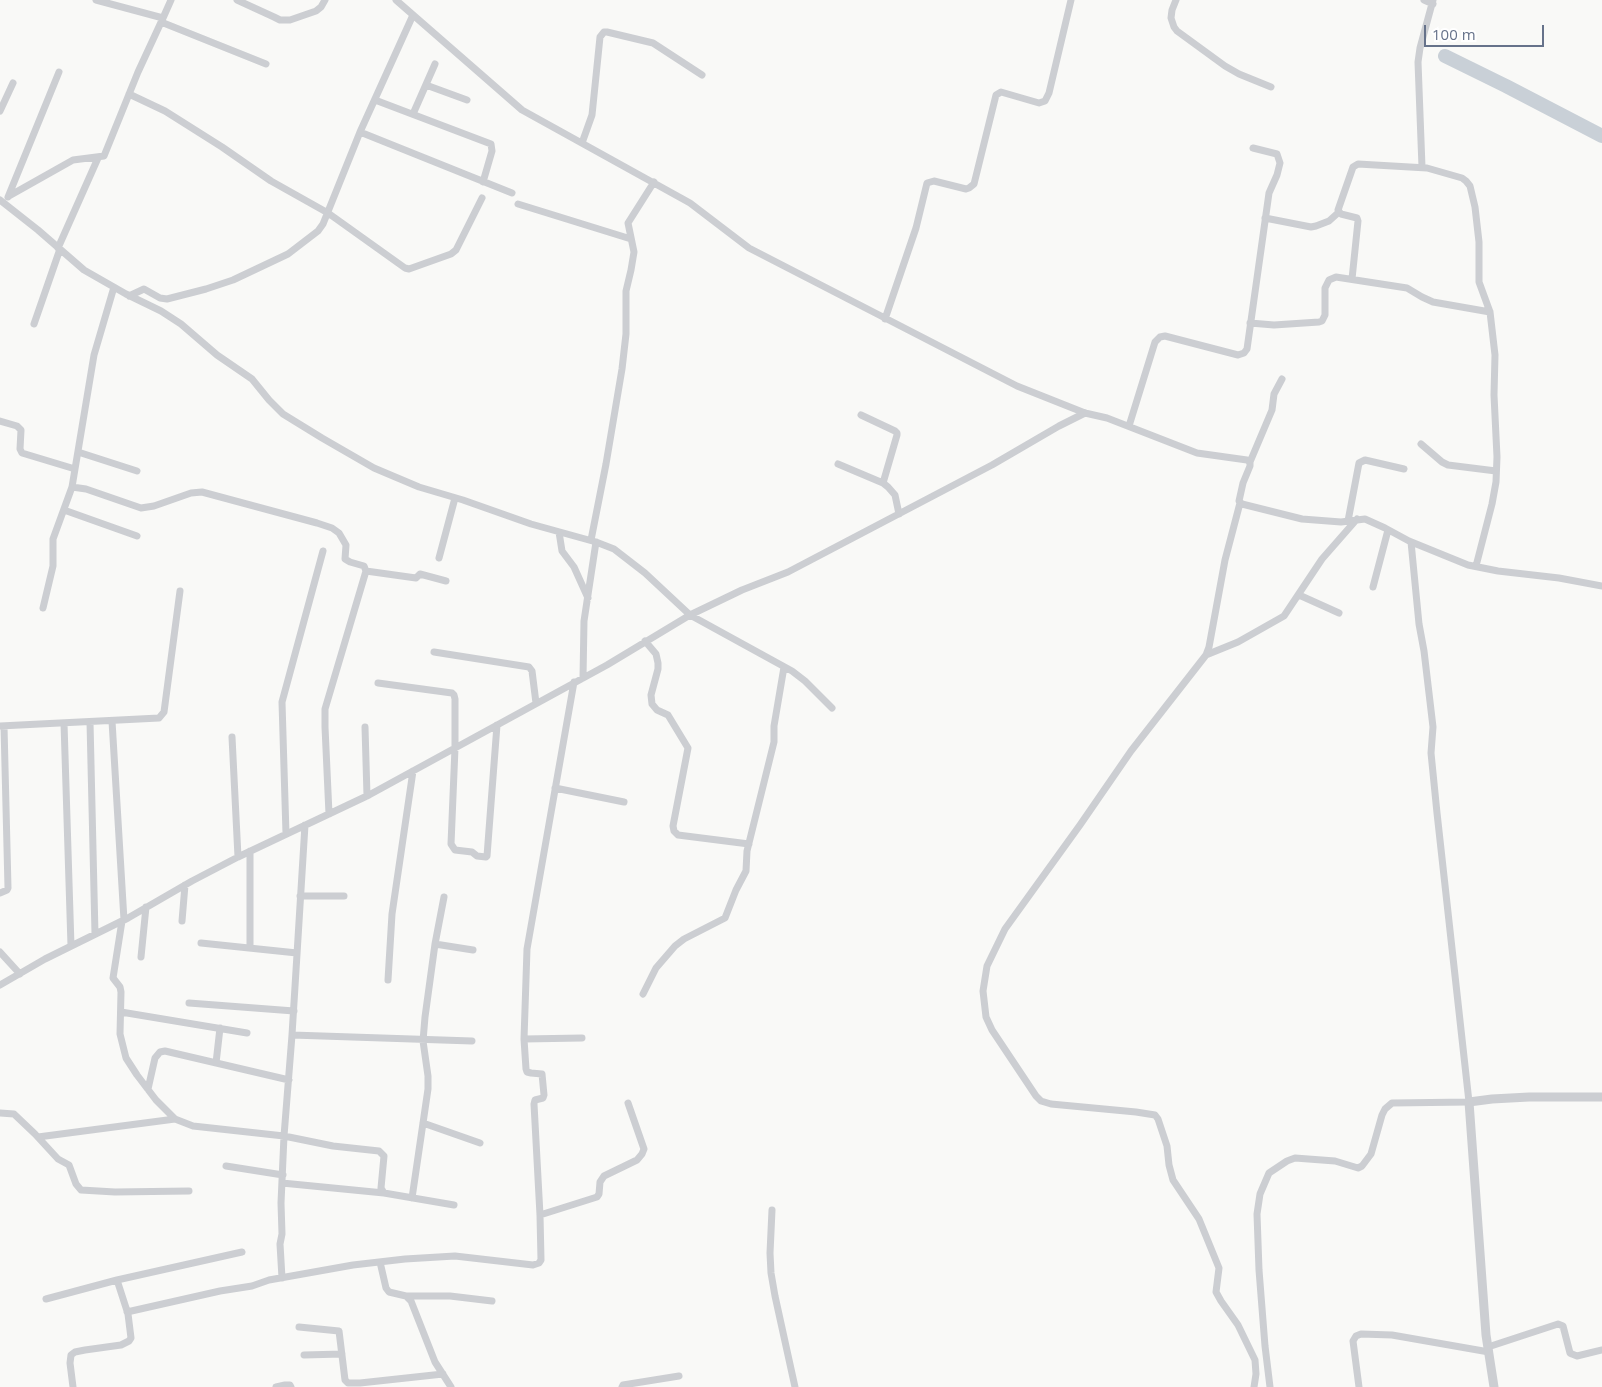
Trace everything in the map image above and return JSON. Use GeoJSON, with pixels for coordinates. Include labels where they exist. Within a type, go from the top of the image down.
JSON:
{"type":"FeatureCollection","features":[{"type":"Feature","properties":{"kind":"street"},"geometry":{"type":"LineString","coordinates":[[96,0],[162,20],[266,64]]}},
{"type":"Feature","properties":{"kind":"street"},"geometry":{"type":"LineString","coordinates":[[4,200],[72,160],[104,156],[171,0]]}},
{"type":"Feature","properties":{"kind":"street"},"geometry":{"type":"LineString","coordinates":[[238,0],[280,20],[290,20],[316,11],[325,0]]}},
{"type":"Feature","properties":{"kind":"street"},"geometry":{"type":"LineString","coordinates":[[396,0],[522,110],[690,202],[750,248],[1017,386],[1085,412],[1129,426],[1197,453],[1250,462]]}},
{"type":"Feature","properties":{"kind":"street"},"geometry":{"type":"LineString","coordinates":[[885,319],[916,228],[927,183],[932,181],[966,188],[974,184],[996,95],[1001,92],[1039,103],[1045,101],[1049,92],[1071,0]]}},
{"type":"Feature","properties":{"kind":"street"},"geometry":{"type":"LineString","coordinates":[[1176,0],[1171,14],[1172,22],[1177,31],[1225,66],[1271,87]]}},
{"type":"Feature","properties":{"kind":"street"},"geometry":{"type":"LineString","coordinates":[[1422,168],[1418,62],[1433,2],[1424,0]]}},
{"type":"Feature","properties":{"kind":"street"},"geometry":{"type":"LineString","coordinates":[[129,296],[144,289],[160,298],[168,299],[238,278],[292,252],[321,227],[360,132],[413,15]]}},
{"type":"Feature","properties":{"kind":"street"},"geometry":{"type":"LineString","coordinates":[[582,143],[592,115],[600,37],[604,32],[653,43],[702,75]]}},
{"type":"Feature","properties":{"kind":"street"},"geometry":{"type":"LineString","coordinates":[[412,114],[435,64]]}},
{"type":"Feature","properties":{"kind":"street"},"geometry":{"type":"LineString","coordinates":[[4,200],[58,72]]}},
{"type":"Feature","properties":{"kind":"street"},"geometry":{"type":"LineString","coordinates":[[0,111],[13,83]]}},
{"type":"Feature","properties":{"kind":"street"},"geometry":{"type":"LineString","coordinates":[[426,86],[467,100]]}},
{"type":"Feature","properties":{"kind":"street"},"geometry":{"type":"LineString","coordinates":[[129,94],[165,112],[222,146],[271,181],[328,212],[405,268],[409,269],[451,254],[456,250],[482,198]]}},
{"type":"Feature","properties":{"kind":"street"},"geometry":{"type":"LineString","coordinates":[[375,100],[491,144],[492,150],[483,182]]}},
{"type":"Feature","properties":{"kind":"street"},"geometry":{"type":"LineString","coordinates":[[360,132],[512,193]]}},
{"type":"Feature","properties":{"kind":"street"},"geometry":{"type":"LineString","coordinates":[[1129,426],[1155,342],[1158,339],[1165,336],[1238,355],[1244,353],[1247,349],[1269,193],[1277,175],[1280,162],[1277,154],[1253,148]]}},
{"type":"Feature","properties":{"kind":"street"},"geometry":{"type":"LineString","coordinates":[[34,324],[59,248],[98,158]]}},
{"type":"Feature","properties":{"kind":"street"},"geometry":{"type":"LineString","coordinates":[[1265,218],[1311,227],[1329,221],[1339,212],[1351,169],[1355,165],[1422,168],[1462,178],[1470,186],[1474,200],[1477,228],[1479,282],[1490,312],[1495,355],[1494,395],[1497,458],[1492,504],[1476,566]]}},
{"type":"Feature","properties":{"kind":"street"},"geometry":{"type":"LineString","coordinates":[[583,678],[583,641],[594,541],[620,384],[626,334],[626,291],[634,252],[628,223],[654,182]]}},
{"type":"Feature","properties":{"kind":"street"},"geometry":{"type":"LineString","coordinates":[[4,200],[84,270],[129,296],[161,311],[181,324],[217,355],[252,379],[268,400],[283,414],[322,438],[374,468],[419,487],[531,524],[614,548],[690,615],[784,666],[805,681],[832,708]]}},
{"type":"Feature","properties":{"kind":"street"},"geometry":{"type":"LineString","coordinates":[[518,204],[631,239]]}},
{"type":"Feature","properties":{"kind":"street"},"geometry":{"type":"LineString","coordinates":[[1339,212],[1357,218],[1358,221],[1352,279]]}},
{"type":"Feature","properties":{"kind":"street"},"geometry":{"type":"LineString","coordinates":[[1250,322],[1274,325],[1319,322],[1324,319],[1325,315],[1325,288],[1329,280],[1336,277],[1408,288],[1433,302],[1490,312]]}},
{"type":"Feature","properties":{"kind":"street"},"geometry":{"type":"LineString","coordinates":[[43,608],[53,566],[53,539],[72,487],[94,356],[114,288]]}},
{"type":"Feature","properties":{"kind":"street"},"geometry":{"type":"LineString","coordinates":[[1254,1387],[1256,1374],[1255,1360],[1238,1325],[1216,1292],[1219,1268],[1199,1218],[1174,1180],[1169,1165],[1167,1143],[1158,1119],[1155,1115],[1136,1112],[1051,1104],[1041,1101],[992,1030],[986,1017],[983,991],[986,966],[1005,928],[1131,751],[1206,654],[1243,483],[1272,410],[1274,394],[1282,379]]}},
{"type":"Feature","properties":{"kind":"street"},"geometry":{"type":"LineString","coordinates":[[0,985],[238,857],[367,796],[583,678],[690,615],[742,590],[788,572],[992,465],[1085,412]]}},
{"type":"Feature","properties":{"kind":"street"},"geometry":{"type":"LineString","coordinates":[[861,415],[895,431],[897,435],[883,483]]}},
{"type":"Feature","properties":{"kind":"street"},"geometry":{"type":"LineString","coordinates":[[0,421],[17,426],[21,430],[20,449],[22,453],[75,469]]}},
{"type":"Feature","properties":{"kind":"street"},"geometry":{"type":"LineString","coordinates":[[1420,444],[1448,465],[1496,471]]}},
{"type":"Feature","properties":{"kind":"street"},"geometry":{"type":"LineString","coordinates":[[78,452],[136,470]]}},
{"type":"Feature","properties":{"kind":"street"},"geometry":{"type":"LineString","coordinates":[[1348,521],[1359,464],[1361,462],[1365,460],[1404,469]]}},
{"type":"Feature","properties":{"kind":"street"},"geometry":{"type":"LineString","coordinates":[[838,464],[883,483],[893,491],[899,514]]}},
{"type":"Feature","properties":{"kind":"street"},"geometry":{"type":"LineString","coordinates":[[72,487],[86,489],[141,508],[154,506],[191,493],[202,492],[317,523],[340,533],[346,545],[345,559],[364,566],[366,571],[325,709],[329,814]]}},
{"type":"Feature","properties":{"kind":"street"},"geometry":{"type":"LineString","coordinates":[[439,558],[455,498]]}},
{"type":"Feature","properties":{"kind":"street"},"geometry":{"type":"LineString","coordinates":[[1240,503],[1302,519],[1370,521],[1411,542],[1468,565],[1602,586]]}},
{"type":"Feature","properties":{"kind":"street"},"geometry":{"type":"LineString","coordinates":[[64,510],[137,536]]}},
{"type":"Feature","properties":{"kind":"street"},"geometry":{"type":"LineString","coordinates":[[1206,654],[1238,642],[1279,620],[1288,612],[1322,559],[1358,520]]}},
{"type":"Feature","properties":{"kind":"street"},"geometry":{"type":"LineString","coordinates":[[1372,587],[1388,530]]}},
{"type":"Feature","properties":{"kind":"street"},"geometry":{"type":"LineString","coordinates":[[559,532],[562,552],[574,566],[588,599]]}},
{"type":"Feature","properties":{"kind":"street"},"geometry":{"type":"LineString","coordinates":[[1411,542],[1432,726],[1431,753],[1469,1102],[1488,1349],[1494,1387]]}},
{"type":"Feature","properties":{"kind":"street"},"geometry":{"type":"LineString","coordinates":[[286,834],[282,702],[323,550]]}},
{"type":"Feature","properties":{"kind":"street"},"geometry":{"type":"LineString","coordinates":[[366,571],[416,578],[420,574],[446,581]]}},
{"type":"Feature","properties":{"kind":"street"},"geometry":{"type":"LineString","coordinates":[[0,893],[8,890],[3,799],[2,726],[157,719],[162,716],[180,591]]}},
{"type":"Feature","properties":{"kind":"street"},"geometry":{"type":"LineString","coordinates":[[1298,596],[1340,613]]}},
{"type":"Feature","properties":{"kind":"street"},"geometry":{"type":"LineString","coordinates":[[645,641],[657,658],[658,669],[651,695],[652,704],[657,710],[668,715],[688,748],[673,826],[674,831],[678,835],[749,844]]}},
{"type":"Feature","properties":{"kind":"street"},"geometry":{"type":"LineString","coordinates":[[434,652],[529,668],[532,671],[536,704]]}},
{"type":"Feature","properties":{"kind":"street"},"geometry":{"type":"LineString","coordinates":[[643,994],[656,968],[675,946],[684,939],[725,918],[746,871],[749,844],[774,742],[774,726],[784,666]]}},
{"type":"Feature","properties":{"kind":"street"},"geometry":{"type":"LineString","coordinates":[[127,1312],[220,1291],[252,1286],[269,1280],[353,1265],[405,1259],[455,1256],[537,1265],[540,1260],[540,1215],[534,1104],[535,1100],[543,1098],[544,1095],[542,1074],[527,1072],[524,1039],[527,949],[574,682]]}},
{"type":"Feature","properties":{"kind":"street"},"geometry":{"type":"LineString","coordinates":[[378,684],[454,695],[455,748],[451,844],[455,850],[472,852],[476,856],[487,856],[498,724]]}},
{"type":"Feature","properties":{"kind":"street"},"geometry":{"type":"LineString","coordinates":[[112,721],[123,920],[113,978],[120,987],[120,1034],[126,1058],[148,1089],[174,1119]]}},
{"type":"Feature","properties":{"kind":"street"},"geometry":{"type":"LineString","coordinates":[[90,722],[95,934]]}},
{"type":"Feature","properties":{"kind":"street"},"geometry":{"type":"LineString","coordinates":[[64,723],[71,946]]}},
{"type":"Feature","properties":{"kind":"street"},"geometry":{"type":"LineString","coordinates":[[365,727],[367,796]]}},
{"type":"Feature","properties":{"kind":"street"},"geometry":{"type":"LineString","coordinates":[[232,737],[238,857]]}},
{"type":"Feature","properties":{"kind":"street"},"geometry":{"type":"LineString","coordinates":[[388,980],[392,914],[413,771]]}},
{"type":"Feature","properties":{"kind":"street"},"geometry":{"type":"LineString","coordinates":[[555,788],[624,802]]}},
{"type":"Feature","properties":{"kind":"street"},"geometry":{"type":"LineString","coordinates":[[282,1278],[280,1254],[284,1136],[294,1011],[305,826]]}},
{"type":"Feature","properties":{"kind":"street"},"geometry":{"type":"LineString","coordinates":[[250,851],[250,948]]}},
{"type":"Feature","properties":{"kind":"street"},"geometry":{"type":"LineString","coordinates":[[182,921],[185,885]]}},
{"type":"Feature","properties":{"kind":"street"},"geometry":{"type":"LineString","coordinates":[[300,896],[344,896]]}},
{"type":"Feature","properties":{"kind":"street"},"geometry":{"type":"LineString","coordinates":[[412,1198],[428,1088],[423,1040],[435,944],[444,897]]}},
{"type":"Feature","properties":{"kind":"street"},"geometry":{"type":"LineString","coordinates":[[141,957],[146,908]]}},
{"type":"Feature","properties":{"kind":"street"},"geometry":{"type":"LineString","coordinates":[[201,943],[297,952]]}},
{"type":"Feature","properties":{"kind":"street"},"geometry":{"type":"LineString","coordinates":[[435,944],[473,950]]}},
{"type":"Feature","properties":{"kind":"street"},"geometry":{"type":"LineString","coordinates":[[0,952],[20,974]]}},
{"type":"Feature","properties":{"kind":"street"},"geometry":{"type":"LineString","coordinates":[[189,1003],[294,1011]]}},
{"type":"Feature","properties":{"kind":"street"},"geometry":{"type":"LineString","coordinates":[[121,1012],[247,1032]]}},
{"type":"Feature","properties":{"kind":"street"},"geometry":{"type":"LineString","coordinates":[[216,1063],[220,1028]]}},
{"type":"Feature","properties":{"kind":"street"},"geometry":{"type":"LineString","coordinates":[[292,1035],[472,1041]]}},
{"type":"Feature","properties":{"kind":"street"},"geometry":{"type":"LineString","coordinates":[[524,1039],[582,1038]]}},
{"type":"Feature","properties":{"kind":"street"},"geometry":{"type":"LineString","coordinates":[[148,1089],[155,1058],[160,1052],[164,1051],[289,1080]]}},
{"type":"Feature","properties":{"kind":"street"},"geometry":{"type":"LineString","coordinates":[[1270,1387],[1265,1346],[1257,1214],[1260,1194],[1266,1177],[1272,1170],[1295,1158],[1335,1161],[1358,1168],[1362,1166],[1371,1154],[1382,1115],[1385,1109],[1392,1104],[1469,1102],[1529,1097],[1602,1097]]}},
{"type":"Feature","properties":{"kind":"street"},"geometry":{"type":"LineString","coordinates":[[540,1215],[597,1197],[600,1194],[600,1182],[604,1176],[637,1160],[642,1154],[644,1149],[628,1103]]}},
{"type":"Feature","properties":{"kind":"street"},"geometry":{"type":"LineString","coordinates":[[0,1113],[14,1114],[58,1159],[69,1165],[76,1184],[81,1190],[115,1192],[189,1191]]}},
{"type":"Feature","properties":{"kind":"street"},"geometry":{"type":"LineString","coordinates":[[38,1137],[174,1119],[193,1126],[284,1136],[334,1146],[379,1151],[384,1156],[381,1188],[384,1193]]}},
{"type":"Feature","properties":{"kind":"street"},"geometry":{"type":"LineString","coordinates":[[423,1123],[480,1143]]}},
{"type":"Feature","properties":{"kind":"street"},"geometry":{"type":"LineString","coordinates":[[226,1166],[282,1179],[454,1205]]}},
{"type":"Feature","properties":{"kind":"street"},"geometry":{"type":"LineString","coordinates":[[772,1210],[771,1273],[796,1387]]}},
{"type":"Feature","properties":{"kind":"street"},"geometry":{"type":"LineString","coordinates":[[46,1299],[117,1280],[242,1252]]}},
{"type":"Feature","properties":{"kind":"street"},"geometry":{"type":"LineString","coordinates":[[380,1262],[387,1290],[406,1296],[450,1296],[492,1301]]}},
{"type":"Feature","properties":{"kind":"street"},"geometry":{"type":"LineString","coordinates":[[73,1387],[70,1363],[71,1355],[74,1352],[121,1345],[129,1341],[132,1335],[117,1280]]}},
{"type":"Feature","properties":{"kind":"street"},"geometry":{"type":"LineString","coordinates":[[406,1296],[411,1301],[435,1362],[451,1387]]}},
{"type":"Feature","properties":{"kind":"street"},"geometry":{"type":"LineString","coordinates":[[1359,1387],[1353,1341],[1356,1336],[1361,1334],[1392,1335],[1488,1349],[1558,1324],[1563,1326],[1570,1353],[1577,1356],[1602,1350]]}},
{"type":"Feature","properties":{"kind":"street"},"geometry":{"type":"LineString","coordinates":[[299,1326],[339,1331],[345,1380],[348,1383],[361,1385],[443,1374]]}},
{"type":"Feature","properties":{"kind":"street"},"geometry":{"type":"LineString","coordinates":[[304,1355],[342,1354]]}},
{"type":"Feature","properties":{"kind":"street"},"geometry":{"type":"LineString","coordinates":[[622,1387],[623,1385],[679,1376]]}},
{"type":"Feature","properties":{"kind":"street"},"geometry":{"type":"LineString","coordinates":[[276,1387],[285,1385],[290,1385],[291,1387]]}},
{"type":"Feature","properties":{"kind":"waterway"},"geometry":{"type":"LineString","coordinates":[[1445,56],[1602,136]]}}]}
